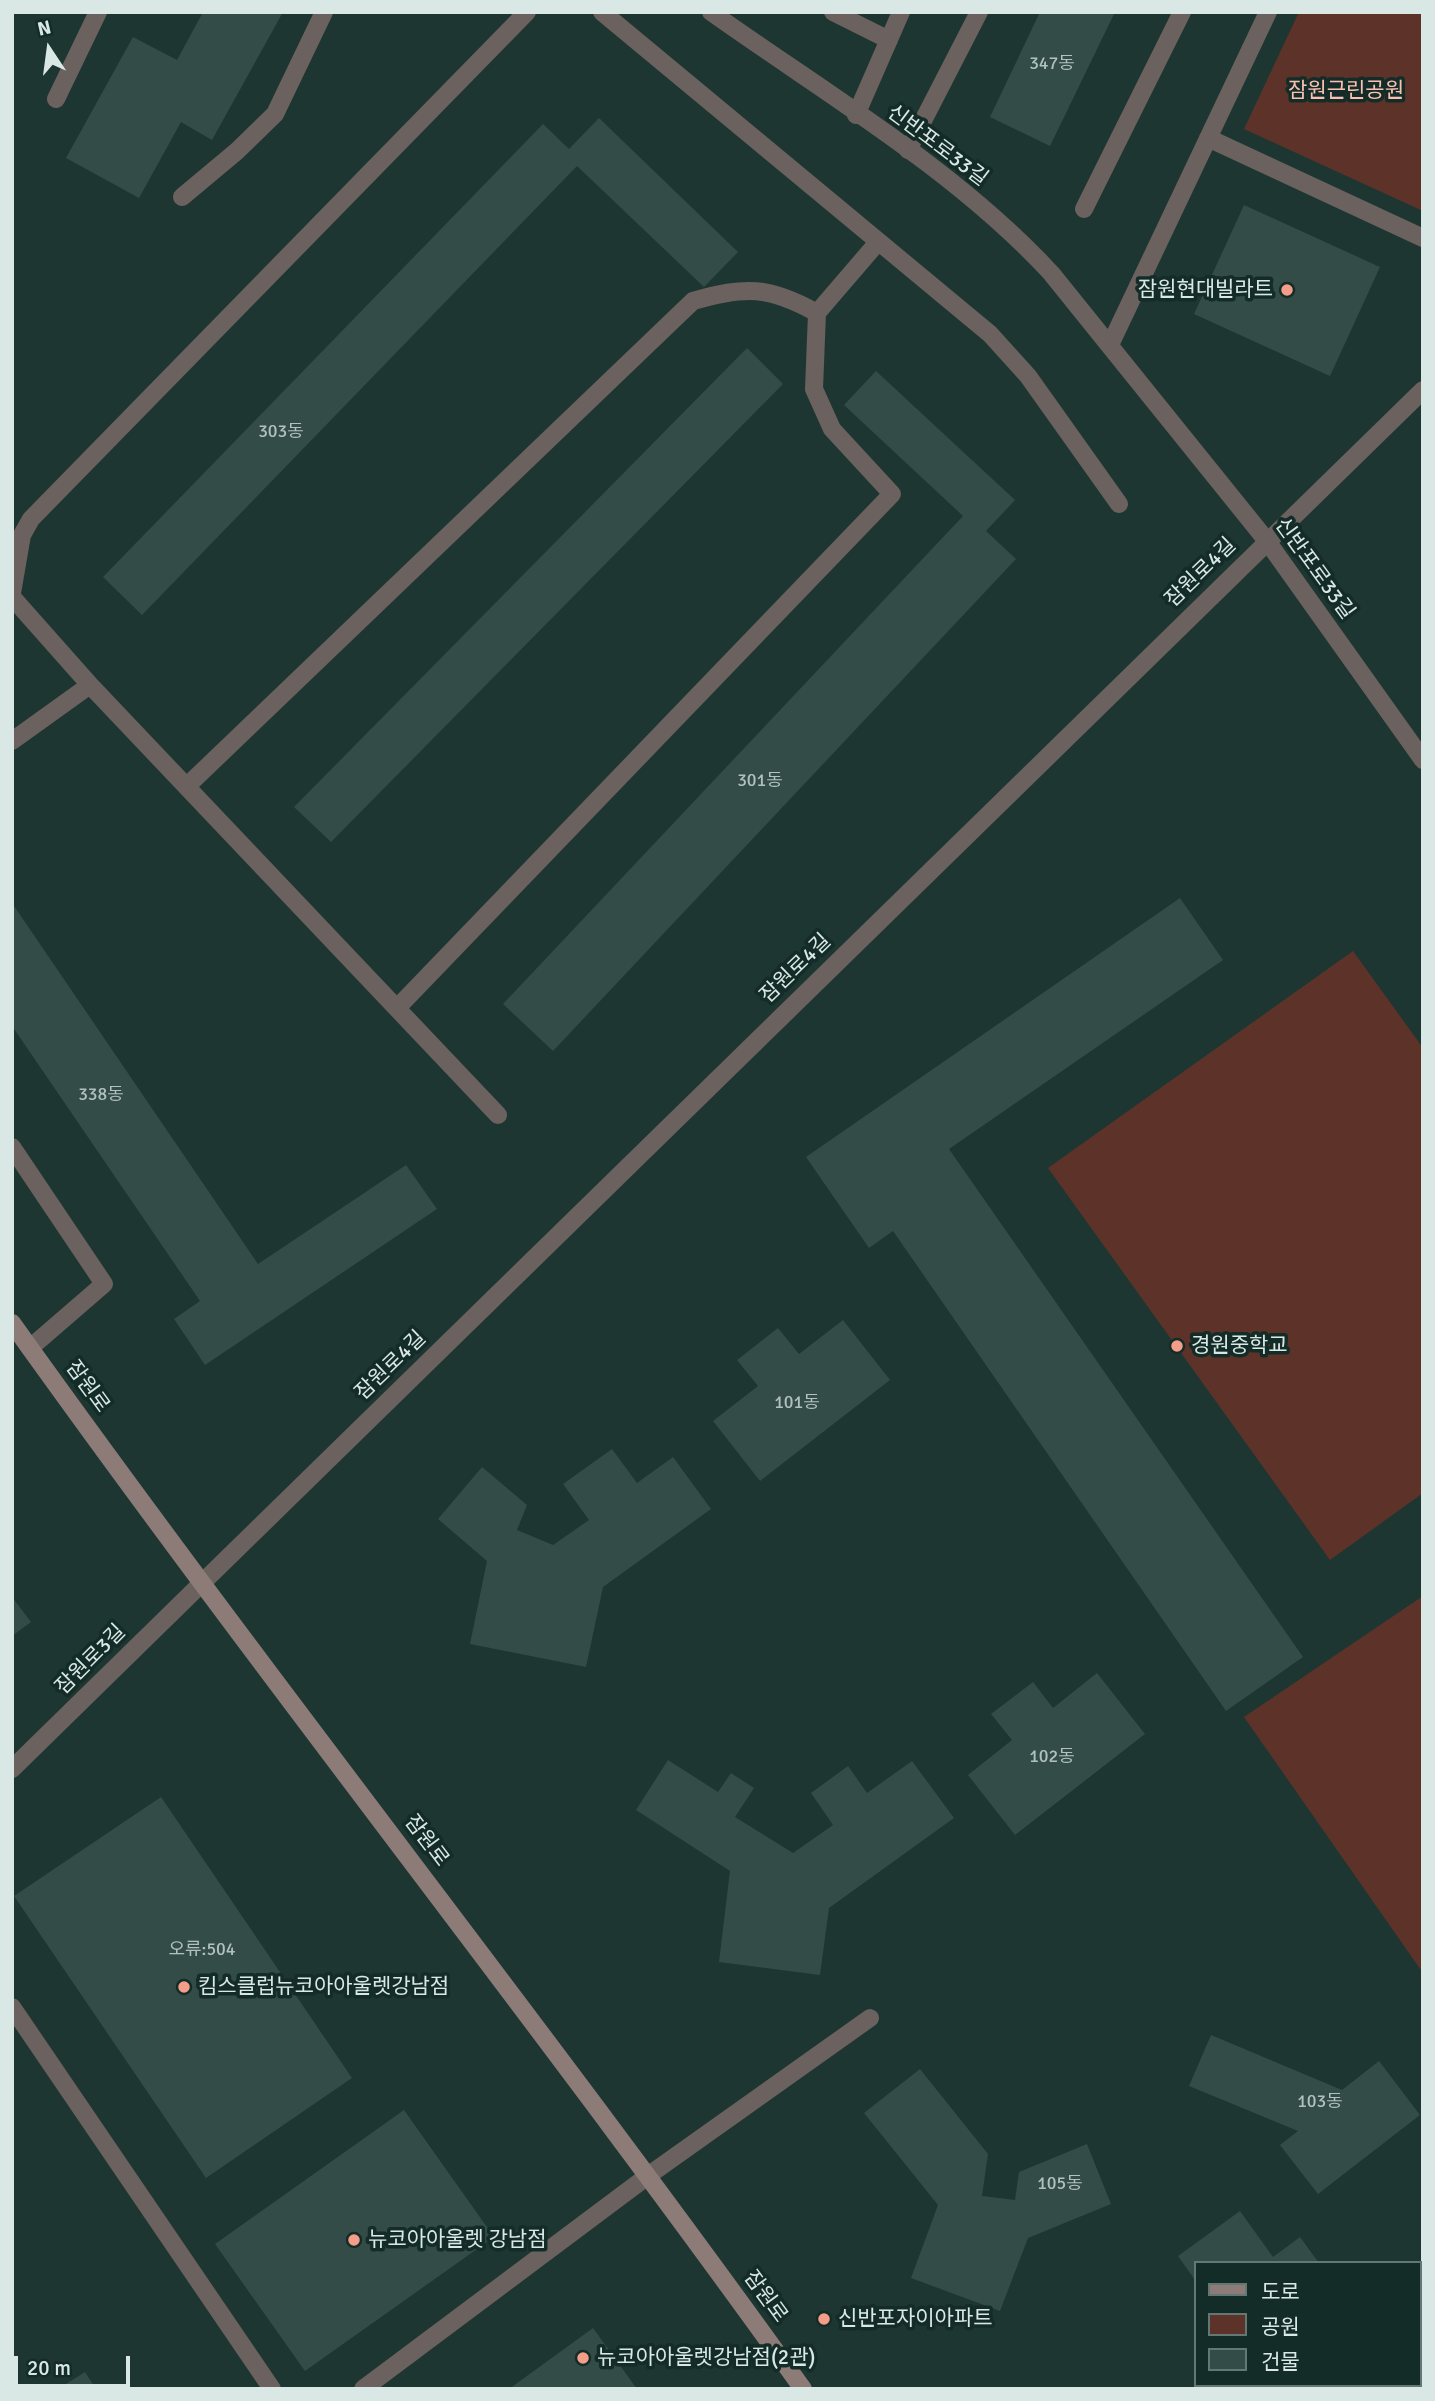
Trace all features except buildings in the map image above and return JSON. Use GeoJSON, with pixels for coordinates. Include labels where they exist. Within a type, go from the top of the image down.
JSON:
{"type":"FeatureCollection","features":[{"type":"Feature","properties":{"kind":"main road","name":"잠원로"},"geometry":{"type":"LineString","coordinates":[[12,1322],[203,1582],[649,2175],[803,2389]]}},
{"type":"Feature","properties":{"kind":"street"},"geometry":{"type":"LineString","coordinates":[[57,99],[98,12]]}},
{"type":"Feature","properties":{"kind":"street"},"geometry":{"type":"LineString","coordinates":[[182,197],[237,151],[275,114],[324,12]]}},
{"type":"Feature","properties":{"kind":"street"},"geometry":{"type":"LineString","coordinates":[[499,1115],[90,685],[12,595],[22,535],[31,519],[527,12]]}},
{"type":"Feature","properties":{"kind":"street"},"geometry":{"type":"LineString","coordinates":[[602,12],[990,334],[1028,376],[1119,504]]}},
{"type":"Feature","properties":{"kind":"street","name":"신반포로33길"},"geometry":{"type":"LineString","coordinates":[[711,12],[908,150],[1024,243],[1110,345],[1267,541],[1423,760]]}},
{"type":"Feature","properties":{"kind":"street"},"geometry":{"type":"LineString","coordinates":[[833,12],[889,40]]}},
{"type":"Feature","properties":{"kind":"street"},"geometry":{"type":"LineString","coordinates":[[856,115],[901,12]]}},
{"type":"Feature","properties":{"kind":"street"},"geometry":{"type":"LineString","coordinates":[[908,150],[979,12]]}},
{"type":"Feature","properties":{"kind":"street"},"geometry":{"type":"LineString","coordinates":[[1084,209],[1182,12]]}},
{"type":"Feature","properties":{"kind":"street"},"geometry":{"type":"LineString","coordinates":[[1110,345],[1268,12]]}},
{"type":"Feature","properties":{"kind":"street"},"geometry":{"type":"LineString","coordinates":[[1208,138],[1423,237]]}},
{"type":"Feature","properties":{"kind":"street"},"geometry":{"type":"LineString","coordinates":[[397,1008],[892,494],[832,429],[814,389],[817,313],[878,242]]}},
{"type":"Feature","properties":{"kind":"street"},"geometry":{"type":"LineString","coordinates":[[187,786],[692,301],[722,292],[758,291],[784,294],[817,313]]}},
{"type":"Feature","properties":{"kind":"street","name":"잠원로4길"},"geometry":{"type":"LineString","coordinates":[[203,1582],[1423,390]]}},
{"type":"Feature","properties":{"kind":"street"},"geometry":{"type":"LineString","coordinates":[[12,741],[90,685]]}},
{"type":"Feature","properties":{"kind":"street"},"geometry":{"type":"LineString","coordinates":[[12,1146],[104,1284],[30,1348]]}},
{"type":"Feature","properties":{"kind":"street","name":"잠원로3길"},"geometry":{"type":"LineString","coordinates":[[12,1769],[203,1582]]}},
{"type":"Feature","properties":{"kind":"street"},"geometry":{"type":"LineString","coordinates":[[12,2007],[272,2389]]}},
{"type":"Feature","properties":{"kind":"street"},"geometry":{"type":"LineString","coordinates":[[363,2389],[649,2175],[870,2018]]}},
{"type":"Feature","properties":{"kind":"green space","name":"잠원근린공원"},"geometry":{"type":"Polygon","coordinates":[[[1299,12],[1423,12],[1423,211],[1244,129],[1299,12]]]}},
{"type":"Feature","properties":{"kind":"green space"},"geometry":{"type":"Polygon","coordinates":[[[1353,951],[1423,1048],[1423,1493],[1330,1560],[1048,1168],[1353,951]]]}},
{"type":"Feature","properties":{"kind":"green space"},"geometry":{"type":"Polygon","coordinates":[[[1423,1596],[1423,1973],[1244,1717],[1423,1596]]]}},
{"type":"Feature","properties":{"kind":"place","name":"잠원현대빌라트"},"geometry":{"type":"Point","coordinates":[1287,290]}},
{"type":"Feature","properties":{"kind":"place","name":"경원중학교"},"geometry":{"type":"Point","coordinates":[1177,1346]}},
{"type":"Feature","properties":{"kind":"place","name":"킴스클럽뉴코아아울렛강남점"},"geometry":{"type":"Point","coordinates":[184,1987]}},
{"type":"Feature","properties":{"kind":"place","name":"뉴코아아울렛 강남점"},"geometry":{"type":"Point","coordinates":[354,2240]}},
{"type":"Feature","properties":{"kind":"place","name":"신반포자이아파트"},"geometry":{"type":"Point","coordinates":[824,2319]}},
{"type":"Feature","properties":{"kind":"place","name":"뉴코아아울렛강남점(2관)"},"geometry":{"type":"Point","coordinates":[583,2358]}}]}
